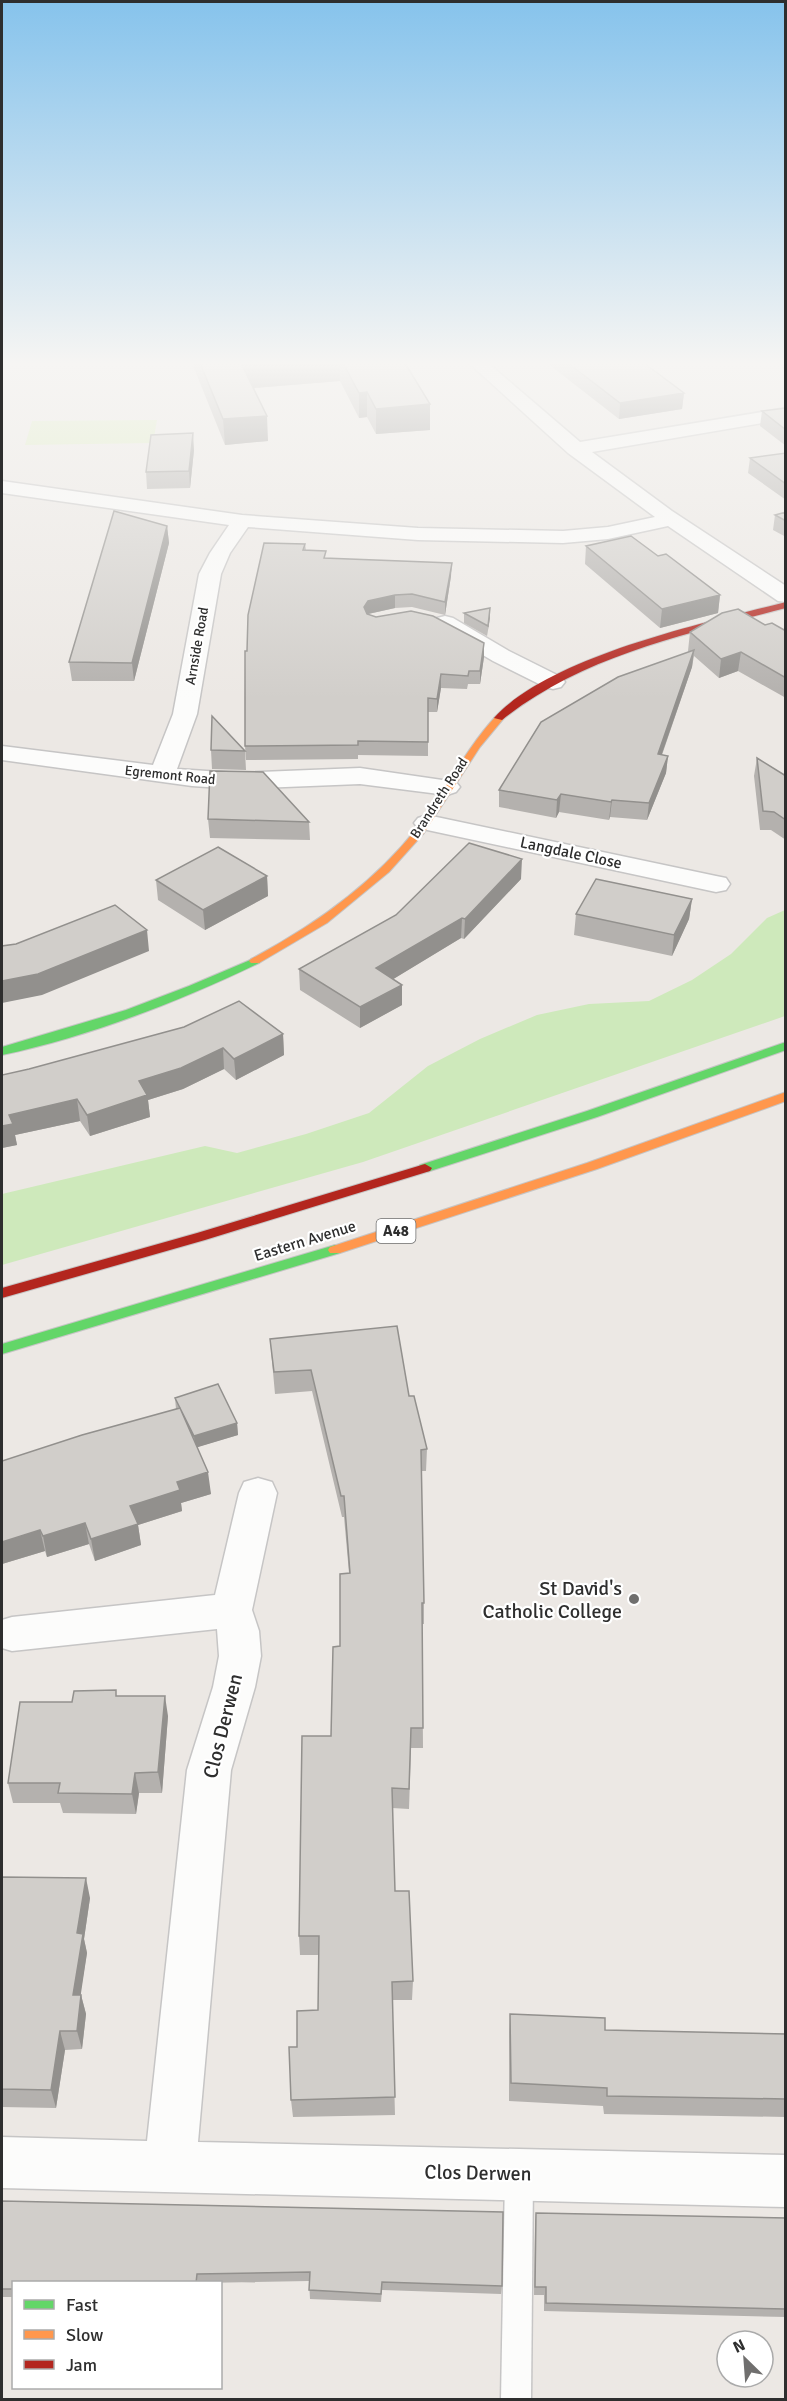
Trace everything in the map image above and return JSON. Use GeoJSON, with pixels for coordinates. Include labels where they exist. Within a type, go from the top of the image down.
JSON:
{"type":"FeatureCollection","features":[{"type":"Feature","properties":{"kind":"main road","name":"Brandreth Road"},"geometry":{"type":"LineString","coordinates":[[2,1051],[139,1012],[209,983],[255,960],[320,921],[348,901],[399,857],[427,823],[470,749],[497,720],[527,696],[575,671],[624,653],[786,605]]}},
{"type":"Feature","properties":{"kind":"main road","name":"Eastern Avenue"},"geometry":{"type":"LineString","coordinates":[[2,1293],[180,1243],[421,1170],[684,1083],[786,1046]]}},
{"type":"Feature","properties":{"kind":"main road","name":"Eastern Avenue"},"geometry":{"type":"LineString","coordinates":[[2,1349],[398,1230],[560,1177],[786,1096]]}},
{"type":"Feature","properties":{"kind":"street"},"geometry":{"type":"LineString","coordinates":[[610,475],[670,520],[786,596]]}},
{"type":"Feature","properties":{"kind":"street"},"geometry":{"type":"LineString","coordinates":[[2,487],[242,521],[418,534],[531,537],[608,533],[670,520]]}},
{"type":"Feature","properties":{"kind":"street","name":"Arnside Road"},"geometry":{"type":"LineString","coordinates":[[162,775],[185,714],[210,574],[220,553],[242,521]]}},
{"type":"Feature","properties":{"kind":"street"},"geometry":{"type":"LineString","coordinates":[[423,617],[447,623],[501,656],[554,682]]}},
{"type":"Feature","properties":{"kind":"street","name":"Egremont Road"},"geometry":{"type":"LineString","coordinates":[[2,753],[162,775],[236,781],[360,776],[447,788]]}},
{"type":"Feature","properties":{"kind":"street","name":"Langdale Close"},"geometry":{"type":"LineString","coordinates":[[427,823],[716,884]]}},
{"type":"Feature","properties":{"kind":"street","name":"Clos Derwen"},"geometry":{"type":"LineString","coordinates":[[170,2165],[209,1770],[234,1687],[240,1656],[238,1631],[232,1610],[258,1493]]}},
{"type":"Feature","properties":{"kind":"street"},"geometry":{"type":"LineString","coordinates":[[12,1634],[232,1610]]}},
{"type":"Feature","properties":{"kind":"street","name":"Clos Derwen"},"geometry":{"type":"LineString","coordinates":[[2,2163],[170,2165],[786,2181]]}},
{"type":"Feature","properties":{"kind":"lane"},"geometry":{"type":"LineString","coordinates":[[516,2400],[519,2174]]}},
{"type":"Feature","properties":{"kind":"green space"},"geometry":{"type":"Polygon","coordinates":[[[785,910],[785,1016],[363,1162],[2,1265],[2,1194],[205,1146],[237,1153],[306,1134],[369,1113],[428,1066],[480,1039],[537,1015],[589,1004],[649,1001],[692,980],[731,954],[767,918],[785,910]]]}},
{"type":"Feature","properties":{"kind":"building"},"geometry":{"type":"Polygon","coordinates":[[[774,475],[786,475],[786,484],[774,475]]]}},
{"type":"Feature","properties":{"kind":"building"},"geometry":{"type":"Polygon","coordinates":[[[114,511],[167,526],[132,663],[69,662],[114,511]]]}},
{"type":"Feature","properties":{"kind":"building"},"geometry":{"type":"Polygon","coordinates":[[[786,512],[786,521],[775,515],[786,512]]]}},
{"type":"Feature","properties":{"kind":"building"},"geometry":{"type":"Polygon","coordinates":[[[631,536],[658,556],[666,554],[720,595],[662,609],[586,546],[631,536]]]}},
{"type":"Feature","properties":{"kind":"building"},"geometry":{"type":"Polygon","coordinates":[[[264,543],[305,544],[303,550],[326,551],[324,558],[452,563],[445,602],[412,594],[395,595],[368,601],[364,607],[367,614],[376,617],[411,611],[433,616],[484,643],[480,671],[469,671],[468,676],[441,674],[437,699],[428,698],[428,742],[358,741],[358,745],[245,746],[245,651],[247,651],[248,615],[264,543]]]}},
{"type":"Feature","properties":{"kind":"building"},"geometry":{"type":"Polygon","coordinates":[[[490,608],[488,626],[464,613],[490,608]]]}},
{"type":"Feature","properties":{"kind":"building"},"geometry":{"type":"Polygon","coordinates":[[[738,609],[765,625],[772,623],[786,631],[786,678],[741,652],[721,659],[690,632],[722,613],[738,609]]]}},
{"type":"Feature","properties":{"kind":"building"},"geometry":{"type":"Polygon","coordinates":[[[694,650],[658,754],[668,756],[649,803],[612,800],[611,802],[561,794],[557,800],[499,790],[541,722],[618,677],[694,650]]]}},
{"type":"Feature","properties":{"kind":"building"},"geometry":{"type":"Polygon","coordinates":[[[212,716],[245,751],[211,750],[212,716]]]}},
{"type":"Feature","properties":{"kind":"building"},"geometry":{"type":"Polygon","coordinates":[[[757,758],[786,776],[786,820],[774,812],[763,811],[757,758]]]}},
{"type":"Feature","properties":{"kind":"building"},"geometry":{"type":"Polygon","coordinates":[[[210,771],[263,772],[309,822],[208,819],[210,771]]]}},
{"type":"Feature","properties":{"kind":"building"},"geometry":{"type":"Polygon","coordinates":[[[469,843],[522,859],[465,919],[462,918],[376,968],[402,985],[360,1007],[299,969],[396,915],[469,843]]]}},
{"type":"Feature","properties":{"kind":"building"},"geometry":{"type":"Polygon","coordinates":[[[218,847],[267,876],[203,910],[156,880],[218,847]]]}},
{"type":"Feature","properties":{"kind":"building"},"geometry":{"type":"Polygon","coordinates":[[[596,879],[692,899],[674,935],[576,914],[596,879]]]}},
{"type":"Feature","properties":{"kind":"building"},"geometry":{"type":"Polygon","coordinates":[[[115,905],[147,930],[38,974],[2,981],[2,946],[16,944],[115,905]]]}},
{"type":"Feature","properties":{"kind":"building"},"geometry":{"type":"Polygon","coordinates":[[[239,1001],[283,1034],[234,1059],[223,1048],[181,1068],[139,1081],[147,1095],[87,1115],[77,1099],[9,1115],[13,1124],[2,1126],[2,1075],[184,1027],[239,1001]]]}},
{"type":"Feature","properties":{"kind":"building"},"geometry":{"type":"Polygon","coordinates":[[[397,1326],[409,1396],[414,1396],[427,1449],[421,1450],[424,1603],[422,1603],[423,1728],[411,1728],[409,1789],[392,1788],[395,1891],[409,1891],[413,1981],[392,1982],[395,2097],[291,2100],[289,2047],[297,2047],[297,2011],[318,2010],[319,1936],[299,1936],[302,1736],[331,1736],[333,1647],[340,1646],[340,1574],[350,1573],[344,1496],[341,1496],[311,1370],[274,1372],[270,1339],[397,1326]]]}},
{"type":"Feature","properties":{"kind":"building"},"geometry":{"type":"Polygon","coordinates":[[[218,1384],[237,1423],[194,1436],[175,1398],[218,1384]]]}},
{"type":"Feature","properties":{"kind":"building"},"geometry":{"type":"Polygon","coordinates":[[[180,1408],[208,1472],[177,1482],[180,1490],[130,1506],[138,1524],[91,1539],[85,1523],[43,1536],[40,1530],[2,1542],[2,1461],[82,1435],[180,1408]]]}},
{"type":"Feature","properties":{"kind":"building"},"geometry":{"type":"Polygon","coordinates":[[[116,1690],[116,1696],[165,1696],[158,1772],[135,1773],[132,1794],[58,1793],[60,1783],[8,1783],[20,1702],[72,1702],[74,1691],[116,1690]]]}},
{"type":"Feature","properties":{"kind":"building"},"geometry":{"type":"Polygon","coordinates":[[[2,1877],[86,1878],[77,1933],[83,1934],[73,1995],[81,1995],[77,2031],[60,2031],[51,2090],[2,2089],[2,1877]]]}},
{"type":"Feature","properties":{"kind":"building"},"geometry":{"type":"Polygon","coordinates":[[[510,2014],[605,2018],[605,2030],[786,2034],[786,2099],[607,2096],[607,2088],[511,2083],[510,2014]]]}},
{"type":"Feature","properties":{"kind":"building"},"geometry":{"type":"Polygon","coordinates":[[[2,2201],[503,2212],[502,2286],[382,2282],[381,2294],[309,2290],[310,2272],[197,2274],[196,2281],[12,2281],[12,2289],[2,2289],[2,2201]]]}},
{"type":"Feature","properties":{"kind":"building"},"geometry":{"type":"Polygon","coordinates":[[[536,2213],[786,2218],[786,2309],[546,2303],[546,2287],[535,2287],[536,2213]]]}},
{"type":"Feature","properties":{"kind":"traffic: fast"},"geometry":{"type":"LineString","coordinates":[[2,1051],[67,1033],[162,1001],[255,961]]}},
{"type":"Feature","properties":{"kind":"traffic: fast"},"geometry":{"type":"LineString","coordinates":[[425,1168],[592,1114],[786,1046]]}},
{"type":"Feature","properties":{"kind":"traffic: fast"},"geometry":{"type":"LineString","coordinates":[[2,1349],[335,1250]]}},
{"type":"Feature","properties":{"kind":"traffic: slow"},"geometry":{"type":"LineString","coordinates":[[255,961],[323,921],[385,870],[420,831],[467,759],[499,718]]}},
{"type":"Feature","properties":{"kind":"traffic: slow"},"geometry":{"type":"LineString","coordinates":[[335,1250],[592,1166],[786,1096]]}},
{"type":"Feature","properties":{"kind":"traffic: jam"},"geometry":{"type":"LineString","coordinates":[[499,718],[526,697],[558,678],[595,662],[634,647],[786,605]]}},
{"type":"Feature","properties":{"kind":"traffic: jam"},"geometry":{"type":"LineString","coordinates":[[2,1293],[200,1237],[425,1168]]}},
{"type":"Feature","properties":{"kind":"place","name":"St David's Catholic College"},"geometry":{"type":"Point","coordinates":[634,1599]}}]}
